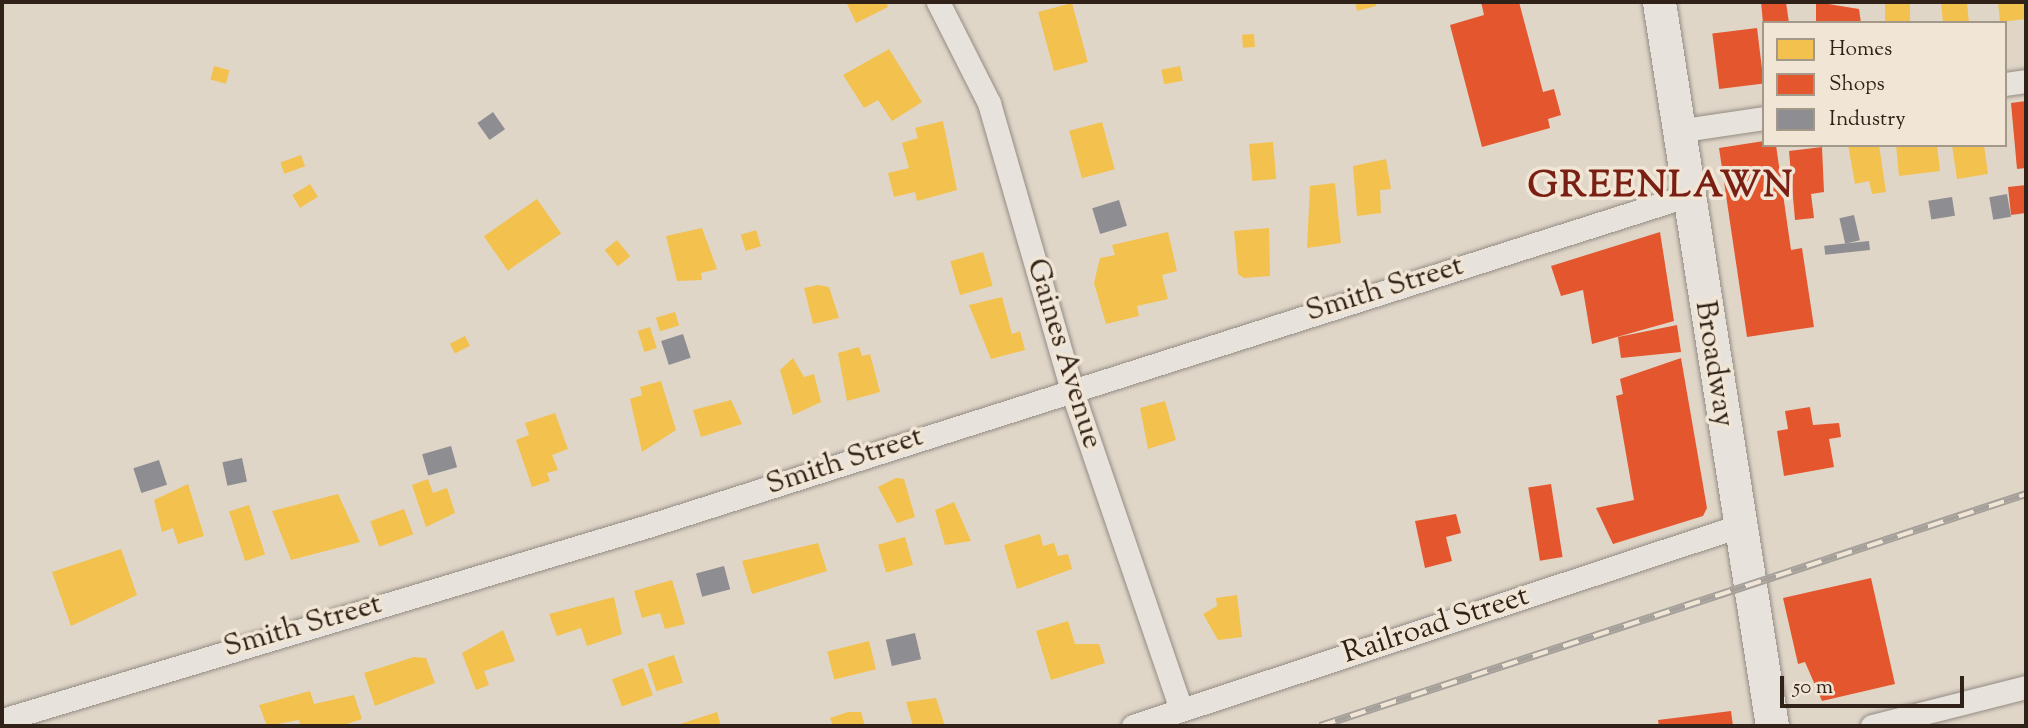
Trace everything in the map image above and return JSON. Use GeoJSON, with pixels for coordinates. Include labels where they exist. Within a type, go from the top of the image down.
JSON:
{"type":"FeatureCollection","features":[{"type":"Feature","properties":{"kind":"main road","name":"Broadway"},"geometry":{"type":"LineString","coordinates":[[1659,2],[1686,196],[1772,726]]}},
{"type":"Feature","properties":{"kind":"street","name":"Gaines Avenue"},"geometry":{"type":"LineString","coordinates":[[938,2],[989,103],[1071,388],[1181,710]]}},
{"type":"Feature","properties":{"kind":"street"},"geometry":{"type":"LineString","coordinates":[[2007,84],[2026,81]]}},
{"type":"Feature","properties":{"kind":"street"},"geometry":{"type":"LineString","coordinates":[[1677,131],[1762,118]]}},
{"type":"Feature","properties":{"kind":"street","name":"Smith Street"},"geometry":{"type":"LineString","coordinates":[[2,720],[651,525],[1071,388],[1686,196]]}},
{"type":"Feature","properties":{"kind":"street","name":"Railroad Street"},"geometry":{"type":"LineString","coordinates":[[1133,726],[1740,526]]}},
{"type":"Feature","properties":{"kind":"street"},"geometry":{"type":"LineString","coordinates":[[1872,726],[2026,687]]}},
{"type":"Feature","properties":{"kind":"building: Homes"},"geometry":{"type":"Polygon","coordinates":[[[846,2],[886,2],[888,7],[856,23],[846,2]]]}},
{"type":"Feature","properties":{"kind":"building: Homes"},"geometry":{"type":"Polygon","coordinates":[[[1355,2],[1375,2],[1376,6],[1357,11],[1355,2]]]}},
{"type":"Feature","properties":{"kind":"building: Homes"},"geometry":{"type":"Polygon","coordinates":[[[1885,2],[1910,2],[1910,21],[1885,21],[1885,2]]]}},
{"type":"Feature","properties":{"kind":"building: Homes"},"geometry":{"type":"Polygon","coordinates":[[[1941,2],[1967,2],[1969,21],[1943,21],[1941,2]]]}},
{"type":"Feature","properties":{"kind":"building: Homes"},"geometry":{"type":"Polygon","coordinates":[[[1998,2],[2026,2],[2026,19],[2000,21],[1998,2]]]}},
{"type":"Feature","properties":{"kind":"building: Homes"},"geometry":{"type":"Polygon","coordinates":[[[1072,3],[1088,62],[1054,71],[1038,12],[1072,3]]]}},
{"type":"Feature","properties":{"kind":"building: Homes"},"geometry":{"type":"Polygon","coordinates":[[[1254,34],[1255,47],[1243,48],[1242,35],[1254,34]]]}},
{"type":"Feature","properties":{"kind":"building: Homes"},"geometry":{"type":"Polygon","coordinates":[[[889,49],[922,102],[892,121],[878,100],[864,108],[843,75],[889,49]]]}},
{"type":"Feature","properties":{"kind":"building: Homes"},"geometry":{"type":"Polygon","coordinates":[[[214,66],[229,70],[226,84],[210,80],[214,66]]]}},
{"type":"Feature","properties":{"kind":"building: Homes"},"geometry":{"type":"Polygon","coordinates":[[[1180,66],[1183,81],[1164,84],[1161,70],[1180,66]]]}},
{"type":"Feature","properties":{"kind":"building: Homes"},"geometry":{"type":"Polygon","coordinates":[[[943,121],[957,190],[917,201],[915,192],[894,197],[888,173],[909,168],[902,143],[918,138],[915,128],[943,121]]]}},
{"type":"Feature","properties":{"kind":"building: Homes"},"geometry":{"type":"Polygon","coordinates":[[[1102,122],[1115,169],[1082,178],[1069,131],[1102,122]]]}},
{"type":"Feature","properties":{"kind":"building: Homes"},"geometry":{"type":"Polygon","coordinates":[[[1273,142],[1276,179],[1252,181],[1249,144],[1273,142]]]}},
{"type":"Feature","properties":{"kind":"building: Homes"},"geometry":{"type":"Polygon","coordinates":[[[1848,147],[1879,147],[1886,192],[1872,194],[1869,181],[1855,184],[1848,147]]]}},
{"type":"Feature","properties":{"kind":"building: Homes"},"geometry":{"type":"Polygon","coordinates":[[[1896,147],[1937,147],[1940,171],[1899,176],[1896,147]]]}},
{"type":"Feature","properties":{"kind":"building: Homes"},"geometry":{"type":"Polygon","coordinates":[[[1952,147],[1984,147],[1988,174],[1957,179],[1952,147]]]}},
{"type":"Feature","properties":{"kind":"building: Homes"},"geometry":{"type":"Polygon","coordinates":[[[301,155],[305,166],[284,174],[280,163],[301,155]]]}},
{"type":"Feature","properties":{"kind":"building: Homes"},"geometry":{"type":"Polygon","coordinates":[[[1386,159],[1391,189],[1380,190],[1381,213],[1357,216],[1353,166],[1386,159]]]}},
{"type":"Feature","properties":{"kind":"building: Homes"},"geometry":{"type":"Polygon","coordinates":[[[1335,183],[1341,243],[1307,248],[1310,186],[1335,183]]]}},
{"type":"Feature","properties":{"kind":"building: Homes"},"geometry":{"type":"Polygon","coordinates":[[[310,184],[318,197],[300,208],[292,195],[310,184]]]}},
{"type":"Feature","properties":{"kind":"building: Homes"},"geometry":{"type":"Polygon","coordinates":[[[537,199],[561,233],[508,271],[484,236],[537,199]]]}},
{"type":"Feature","properties":{"kind":"building: Homes"},"geometry":{"type":"Polygon","coordinates":[[[702,228],[717,269],[701,273],[702,280],[677,281],[666,236],[702,228]]]}},
{"type":"Feature","properties":{"kind":"building: Homes"},"geometry":{"type":"Polygon","coordinates":[[[1269,228],[1270,276],[1244,278],[1238,274],[1234,231],[1269,228]]]}},
{"type":"Feature","properties":{"kind":"building: Homes"},"geometry":{"type":"Polygon","coordinates":[[[756,230],[761,246],[746,251],[741,235],[756,230]]]}},
{"type":"Feature","properties":{"kind":"building: Homes"},"geometry":{"type":"Polygon","coordinates":[[[1168,232],[1177,271],[1162,275],[1168,299],[1137,306],[1139,316],[1106,324],[1094,283],[1100,258],[1115,255],[1112,245],[1168,232]]]}},
{"type":"Feature","properties":{"kind":"building: Homes"},"geometry":{"type":"Polygon","coordinates":[[[617,240],[630,256],[618,266],[605,250],[617,240]]]}},
{"type":"Feature","properties":{"kind":"building: Homes"},"geometry":{"type":"Polygon","coordinates":[[[983,252],[993,286],[960,295],[950,261],[983,252]]]}},
{"type":"Feature","properties":{"kind":"building: Homes"},"geometry":{"type":"Polygon","coordinates":[[[818,285],[829,287],[839,318],[813,324],[804,288],[818,285]]]}},
{"type":"Feature","properties":{"kind":"building: Homes"},"geometry":{"type":"Polygon","coordinates":[[[1002,297],[1012,334],[1020,331],[1025,350],[991,359],[969,305],[1002,297]]]}},
{"type":"Feature","properties":{"kind":"building: Homes"},"geometry":{"type":"Polygon","coordinates":[[[675,312],[679,325],[660,331],[656,318],[675,312]]]}},
{"type":"Feature","properties":{"kind":"building: Homes"},"geometry":{"type":"Polygon","coordinates":[[[650,327],[657,348],[644,352],[638,331],[650,327]]]}},
{"type":"Feature","properties":{"kind":"building: Homes"},"geometry":{"type":"Polygon","coordinates":[[[465,336],[470,346],[455,354],[450,344],[465,336]]]}},
{"type":"Feature","properties":{"kind":"building: Homes"},"geometry":{"type":"Polygon","coordinates":[[[859,347],[862,356],[870,354],[880,392],[847,401],[838,353],[859,347]]]}},
{"type":"Feature","properties":{"kind":"building: Homes"},"geometry":{"type":"Polygon","coordinates":[[[793,358],[804,377],[814,374],[821,402],[793,415],[780,370],[793,358]]]}},
{"type":"Feature","properties":{"kind":"building: Homes"},"geometry":{"type":"Polygon","coordinates":[[[661,381],[676,430],[642,452],[630,399],[642,395],[640,387],[661,381]]]}},
{"type":"Feature","properties":{"kind":"building: Homes"},"geometry":{"type":"Polygon","coordinates":[[[731,400],[742,424],[701,437],[693,410],[731,400]]]}},
{"type":"Feature","properties":{"kind":"building: Homes"},"geometry":{"type":"Polygon","coordinates":[[[1165,401],[1176,440],[1148,449],[1140,408],[1165,401]]]}},
{"type":"Feature","properties":{"kind":"building: Homes"},"geometry":{"type":"Polygon","coordinates":[[[555,413],[568,449],[552,455],[558,470],[547,473],[550,481],[532,487],[516,440],[529,435],[525,423],[555,413]]]}},
{"type":"Feature","properties":{"kind":"building: Homes"},"geometry":{"type":"Polygon","coordinates":[[[896,478],[904,479],[915,517],[897,523],[878,487],[896,478]]]}},
{"type":"Feature","properties":{"kind":"building: Homes"},"geometry":{"type":"Polygon","coordinates":[[[428,479],[433,493],[447,488],[455,513],[426,527],[412,485],[428,479]]]}},
{"type":"Feature","properties":{"kind":"building: Homes"},"geometry":{"type":"Polygon","coordinates":[[[188,484],[204,536],[178,544],[173,528],[162,532],[154,500],[188,484]]]}},
{"type":"Feature","properties":{"kind":"building: Homes"},"geometry":{"type":"Polygon","coordinates":[[[338,494],[360,542],[291,560],[272,511],[338,494]]]}},
{"type":"Feature","properties":{"kind":"building: Homes"},"geometry":{"type":"Polygon","coordinates":[[[954,502],[971,541],[945,545],[935,510],[954,502]]]}},
{"type":"Feature","properties":{"kind":"building: Homes"},"geometry":{"type":"Polygon","coordinates":[[[249,505],[265,554],[245,561],[229,511],[249,505]]]}},
{"type":"Feature","properties":{"kind":"building: Homes"},"geometry":{"type":"Polygon","coordinates":[[[404,509],[413,534],[379,547],[370,521],[404,509]]]}},
{"type":"Feature","properties":{"kind":"building: Homes"},"geometry":{"type":"Polygon","coordinates":[[[1040,534],[1043,546],[1054,543],[1058,556],[1068,554],[1072,569],[1017,589],[1004,545],[1040,534]]]}},
{"type":"Feature","properties":{"kind":"building: Homes"},"geometry":{"type":"Polygon","coordinates":[[[905,537],[913,565],[886,573],[878,545],[905,537]]]}},
{"type":"Feature","properties":{"kind":"building: Homes"},"geometry":{"type":"Polygon","coordinates":[[[818,543],[827,571],[752,594],[742,561],[818,543]]]}},
{"type":"Feature","properties":{"kind":"building: Homes"},"geometry":{"type":"Polygon","coordinates":[[[121,549],[137,595],[71,626],[52,572],[121,549]]]}},
{"type":"Feature","properties":{"kind":"building: Homes"},"geometry":{"type":"Polygon","coordinates":[[[672,580],[685,624],[665,629],[660,613],[642,618],[634,591],[672,580]]]}},
{"type":"Feature","properties":{"kind":"building: Homes"},"geometry":{"type":"Polygon","coordinates":[[[1237,595],[1242,637],[1218,640],[1203,614],[1217,606],[1216,598],[1237,595]]]}},
{"type":"Feature","properties":{"kind":"building: Homes"},"geometry":{"type":"Polygon","coordinates":[[[614,597],[622,634],[587,646],[581,628],[557,636],[549,614],[614,597]]]}},
{"type":"Feature","properties":{"kind":"building: Homes"},"geometry":{"type":"Polygon","coordinates":[[[1068,621],[1075,644],[1099,644],[1105,663],[1051,680],[1036,631],[1068,621]]]}},
{"type":"Feature","properties":{"kind":"building: Homes"},"geometry":{"type":"Polygon","coordinates":[[[503,630],[515,661],[484,671],[489,685],[476,690],[462,653],[503,630]]]}},
{"type":"Feature","properties":{"kind":"building: Homes"},"geometry":{"type":"Polygon","coordinates":[[[869,641],[876,669],[834,680],[827,651],[869,641]]]}},
{"type":"Feature","properties":{"kind":"building: Homes"},"geometry":{"type":"Polygon","coordinates":[[[674,655],[683,683],[656,691],[647,664],[674,655]]]}},
{"type":"Feature","properties":{"kind":"building: Homes"},"geometry":{"type":"Polygon","coordinates":[[[414,657],[426,658],[435,683],[375,706],[364,673],[414,657]]]}},
{"type":"Feature","properties":{"kind":"building: Homes"},"geometry":{"type":"Polygon","coordinates":[[[643,668],[653,695],[622,707],[612,679],[643,668]]]}},
{"type":"Feature","properties":{"kind":"building: Homes"},"geometry":{"type":"Polygon","coordinates":[[[310,691],[314,704],[354,695],[362,719],[341,726],[301,726],[299,720],[267,726],[259,705],[310,691]]]}},
{"type":"Feature","properties":{"kind":"building: Homes"},"geometry":{"type":"Polygon","coordinates":[[[936,698],[945,726],[913,726],[906,702],[936,698]]]}},
{"type":"Feature","properties":{"kind":"building: Homes"},"geometry":{"type":"Polygon","coordinates":[[[717,712],[721,726],[674,726],[717,712]]]}},
{"type":"Feature","properties":{"kind":"building: Homes"},"geometry":{"type":"Polygon","coordinates":[[[848,712],[861,712],[865,726],[833,726],[830,718],[848,712]]]}},
{"type":"Feature","properties":{"kind":"building: Shops"},"geometry":{"type":"Polygon","coordinates":[[[1481,2],[1519,2],[1543,92],[1554,89],[1561,115],[1548,119],[1550,128],[1482,147],[1450,25],[1484,15],[1481,2]]]}},
{"type":"Feature","properties":{"kind":"building: Shops"},"geometry":{"type":"Polygon","coordinates":[[[1761,2],[1786,2],[1789,21],[1763,21],[1761,2]]]}},
{"type":"Feature","properties":{"kind":"building: Shops"},"geometry":{"type":"Polygon","coordinates":[[[1816,2],[1859,9],[1861,21],[1816,21],[1816,2]]]}},
{"type":"Feature","properties":{"kind":"building: Shops"},"geometry":{"type":"Polygon","coordinates":[[[1757,28],[1762,84],[1719,89],[1712,33],[1757,28]]]}},
{"type":"Feature","properties":{"kind":"building: Shops"},"geometry":{"type":"Polygon","coordinates":[[[2026,101],[2026,168],[2017,169],[2011,103],[2026,101]]]}},
{"type":"Feature","properties":{"kind":"building: Shops"},"geometry":{"type":"Polygon","coordinates":[[[1762,141],[1762,147],[1776,147],[1791,250],[1802,248],[1814,327],[1747,337],[1719,148],[1762,141]]]}},
{"type":"Feature","properties":{"kind":"building: Shops"},"geometry":{"type":"Polygon","coordinates":[[[1822,147],[1824,192],[1811,194],[1814,218],[1795,220],[1789,151],[1822,147]]]}},
{"type":"Feature","properties":{"kind":"building: Shops"},"geometry":{"type":"Polygon","coordinates":[[[2026,185],[2026,213],[2011,215],[2008,187],[2026,185]]]}},
{"type":"Feature","properties":{"kind":"building: Shops"},"geometry":{"type":"Polygon","coordinates":[[[1660,232],[1674,321],[1592,344],[1583,290],[1561,296],[1551,266],[1660,232]]]}},
{"type":"Feature","properties":{"kind":"building: Shops"},"geometry":{"type":"Polygon","coordinates":[[[1677,325],[1681,352],[1621,358],[1618,337],[1677,325]]]}},
{"type":"Feature","properties":{"kind":"building: Shops"},"geometry":{"type":"Polygon","coordinates":[[[1681,358],[1707,508],[1703,516],[1613,544],[1596,508],[1634,500],[1616,396],[1623,394],[1620,379],[1681,358]]]}},
{"type":"Feature","properties":{"kind":"building: Shops"},"geometry":{"type":"Polygon","coordinates":[[[1810,407],[1813,425],[1839,423],[1841,437],[1829,439],[1834,467],[1784,476],[1777,431],[1788,429],[1785,411],[1810,407]]]}},
{"type":"Feature","properties":{"kind":"building: Shops"},"geometry":{"type":"Polygon","coordinates":[[[1551,484],[1563,557],[1540,561],[1528,488],[1551,484]]]}},
{"type":"Feature","properties":{"kind":"building: Shops"},"geometry":{"type":"Polygon","coordinates":[[[1456,514],[1461,533],[1446,537],[1452,561],[1425,568],[1415,521],[1456,514]]]}},
{"type":"Feature","properties":{"kind":"building: Shops"},"geometry":{"type":"Polygon","coordinates":[[[1871,578],[1895,684],[1822,701],[1805,662],[1798,664],[1783,598],[1871,578]]]}},
{"type":"Feature","properties":{"kind":"building: Shops"},"geometry":{"type":"Polygon","coordinates":[[[1731,711],[1733,726],[1659,726],[1658,720],[1731,711]]]}},
{"type":"Feature","properties":{"kind":"building: Industry"},"geometry":{"type":"Polygon","coordinates":[[[493,112],[505,129],[489,140],[477,123],[493,112]]]}},
{"type":"Feature","properties":{"kind":"building: Industry"},"geometry":{"type":"Polygon","coordinates":[[[2007,194],[2011,217],[1993,220],[1989,197],[2007,194]]]}},
{"type":"Feature","properties":{"kind":"building: Industry"},"geometry":{"type":"Polygon","coordinates":[[[1952,197],[1955,216],[1931,220],[1928,201],[1952,197]]]}},
{"type":"Feature","properties":{"kind":"building: Industry"},"geometry":{"type":"Polygon","coordinates":[[[1119,200],[1127,226],[1100,234],[1092,208],[1119,200]]]}},
{"type":"Feature","properties":{"kind":"building: Industry"},"geometry":{"type":"Polygon","coordinates":[[[1854,215],[1860,240],[1845,244],[1839,218],[1854,215]]]}},
{"type":"Feature","properties":{"kind":"building: Industry"},"geometry":{"type":"Polygon","coordinates":[[[1869,241],[1870,250],[1825,255],[1824,246],[1869,241]]]}},
{"type":"Feature","properties":{"kind":"building: Industry"},"geometry":{"type":"Polygon","coordinates":[[[683,334],[691,358],[669,365],[661,341],[683,334]]]}},
{"type":"Feature","properties":{"kind":"building: Industry"},"geometry":{"type":"Polygon","coordinates":[[[451,446],[457,467],[428,475],[422,454],[451,446]]]}},
{"type":"Feature","properties":{"kind":"building: Industry"},"geometry":{"type":"Polygon","coordinates":[[[242,458],[247,481],[227,486],[222,462],[242,458]]]}},
{"type":"Feature","properties":{"kind":"building: Industry"},"geometry":{"type":"Polygon","coordinates":[[[159,460],[167,485],[141,493],[133,468],[159,460]]]}},
{"type":"Feature","properties":{"kind":"building: Industry"},"geometry":{"type":"Polygon","coordinates":[[[724,566],[730,589],[702,597],[696,574],[724,566]]]}},
{"type":"Feature","properties":{"kind":"building: Industry"},"geometry":{"type":"Polygon","coordinates":[[[915,633],[921,659],[892,666],[886,640],[915,633]]]}},
{"type":"Feature","properties":{"kind":"railway"},"geometry":{"type":"LineString","coordinates":[[1320,726],[2026,494]]}},
{"type":"Feature","properties":{"kind":"district","name":"GREENLAWN"},"geometry":{"type":"Point","coordinates":[1661,187]}}]}
